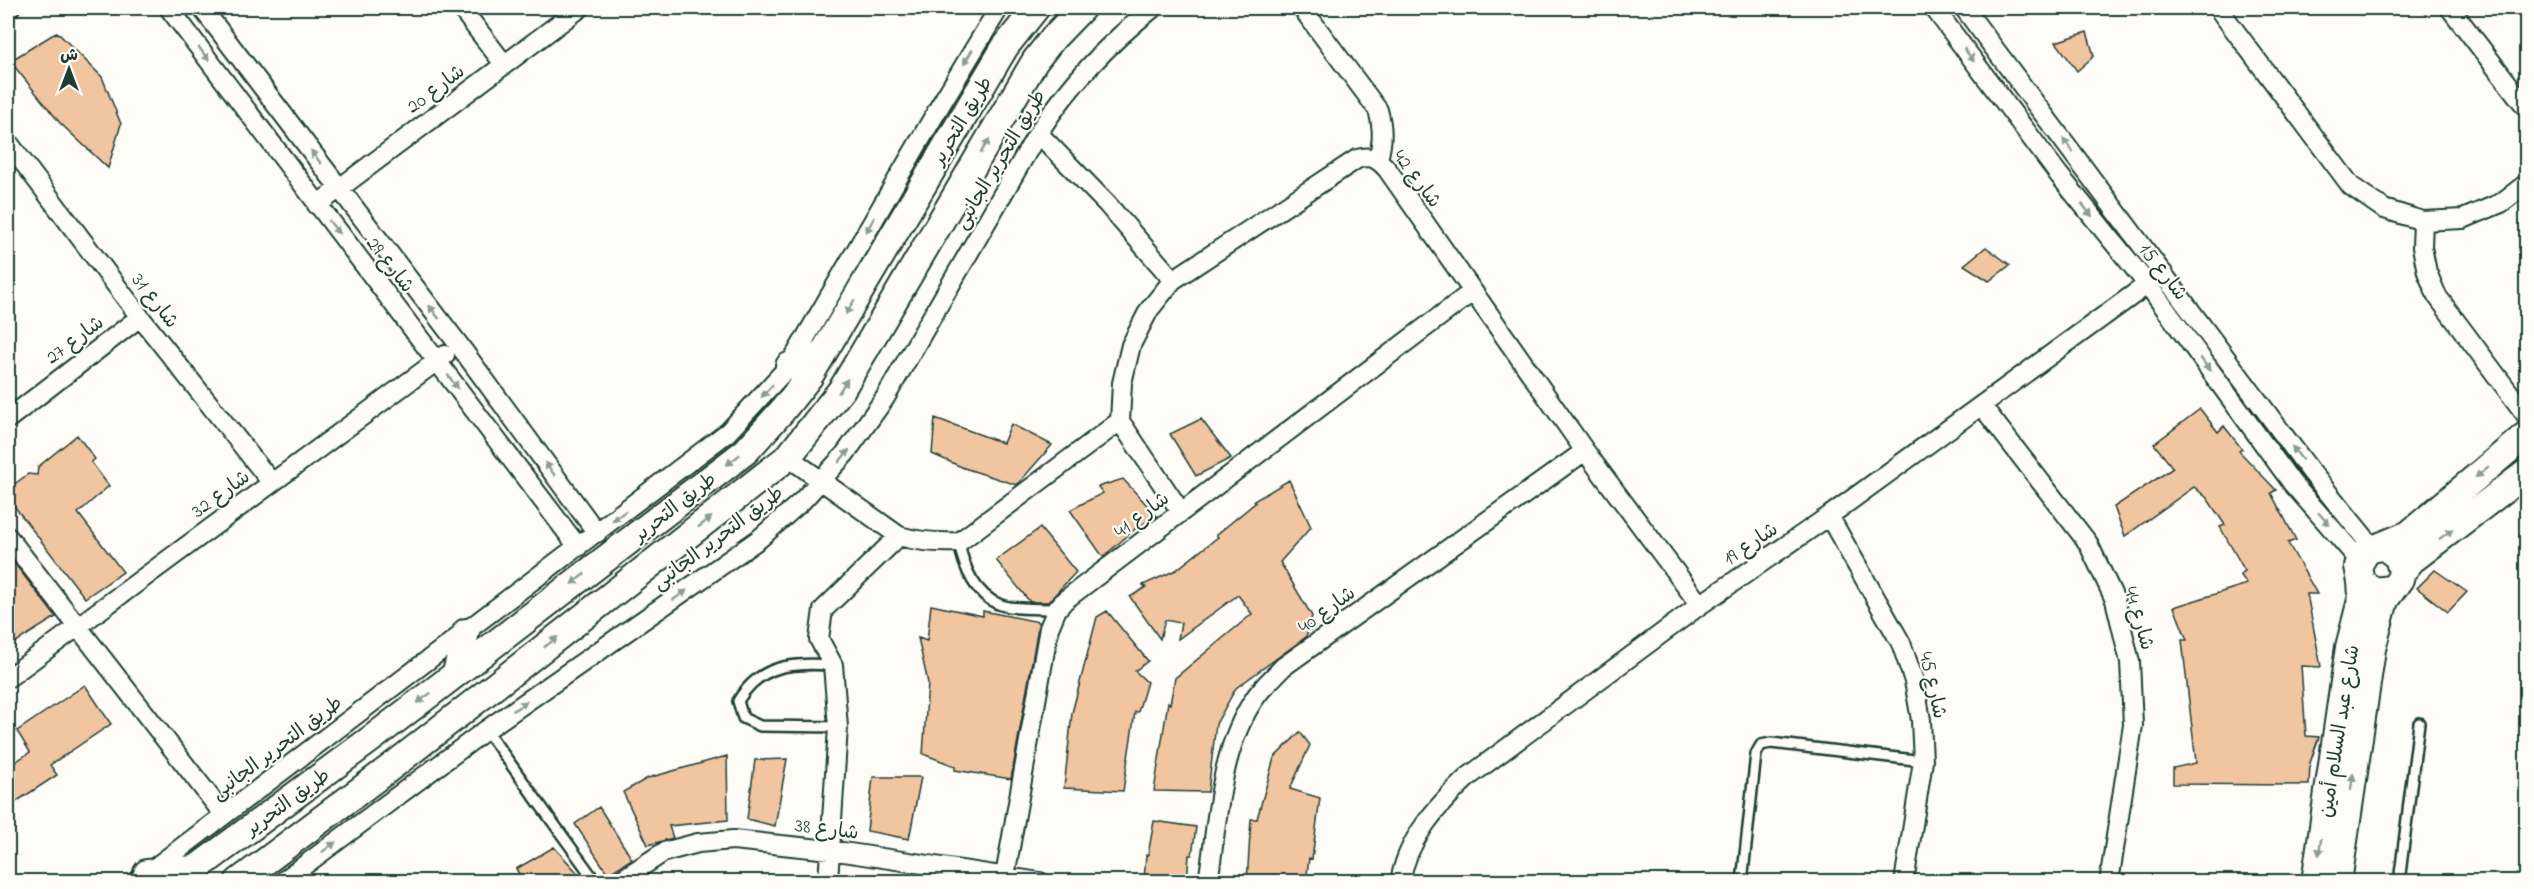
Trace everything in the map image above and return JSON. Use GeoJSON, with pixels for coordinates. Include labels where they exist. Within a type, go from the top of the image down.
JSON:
{"type":"FeatureCollection","features":[{"type":"Feature","properties":{"kind":"street","name":"شارع 29"},"geometry":{"type":"LineString","coordinates":[[169,8],[578,548]]}},
{"type":"Feature","properties":{"kind":"street","name":"شارع 29"},"geometry":{"type":"LineString","coordinates":[[202,8],[459,345],[597,533]]}},
{"type":"Feature","properties":{"kind":"street"},"geometry":{"type":"LineString","coordinates":[[461,8],[504,64]]}},
{"type":"Feature","properties":{"kind":"street","name":"شارع 20"},"geometry":{"type":"LineString","coordinates":[[317,205],[580,8]]}},
{"type":"Feature","properties":{"kind":"street","name":"طريق التحرير الجانبى"},"geometry":{"type":"LineString","coordinates":[[141,877],[578,548],[728,432],[789,366],[999,8]]}},
{"type":"Feature","properties":{"kind":"street","name":"طريق التحرير"},"geometry":{"type":"LineString","coordinates":[[186,875],[375,736],[746,451],[809,377],[1005,46],[1036,8]]}},
{"type":"Feature","properties":{"kind":"street","name":"طريق التحرير"},"geometry":{"type":"LineString","coordinates":[[248,877],[788,457],[842,389],[1035,61],[1082,8]]}},
{"type":"Feature","properties":{"kind":"street","name":"طريق التحرير الجانبى"},"geometry":{"type":"LineString","coordinates":[[282,882],[486,730],[759,539],[822,481],[845,454],[885,398],[1038,132],[1056,105],[1100,53],[1153,8]]}},
{"type":"Feature","properties":{"kind":"street"},"geometry":{"type":"LineString","coordinates":[[1302,8],[1378,110],[1382,126],[1382,143],[1378,159]]}},
{"type":"Feature","properties":{"kind":"street","name":"شارع 15"},"geometry":{"type":"LineString","coordinates":[[1934,8],[2059,175],[2148,285],[2292,483],[2368,559]]}},
{"type":"Feature","properties":{"kind":"street","name":"شارع 15"},"geometry":{"type":"LineString","coordinates":[[1964,8],[2312,473],[2368,559]]}},
{"type":"Feature","properties":{"kind":"street"},"geometry":{"type":"LineString","coordinates":[[2218,8],[2351,186],[2384,209],[2422,221],[2463,219],[2501,203],[2526,184]]}},
{"type":"Feature","properties":{"kind":"street"},"geometry":{"type":"LineString","coordinates":[[2450,8],[2526,107]]}},
{"type":"Feature","properties":{"kind":"street"},"geometry":{"type":"LineString","coordinates":[[1038,132],[1107,204],[1173,280]]}},
{"type":"Feature","properties":{"kind":"street","name":"شارع 31"},"geometry":{"type":"LineString","coordinates":[[8,142],[140,317],[272,483]]}},
{"type":"Feature","properties":{"kind":"street","name":"شارع 42"},"geometry":{"type":"LineString","coordinates":[[1119,421],[1122,383],[1131,345],[1149,310],[1173,280],[1357,159],[1368,156],[1378,159],[1585,451],[1700,605]]}},
{"type":"Feature","properties":{"kind":"street"},"geometry":{"type":"LineString","coordinates":[[2422,221],[2422,247],[2427,272],[2437,296],[2526,415]]}},
{"type":"Feature","properties":{"kind":"street","name":"شارع 19"},"geometry":{"type":"LineString","coordinates":[[1400,882],[1416,837],[1438,804],[1468,777],[1700,605],[1829,516],[2163,273]]}},
{"type":"Feature","properties":{"kind":"street","name":"شارع 41"},"geometry":{"type":"LineString","coordinates":[[1057,609],[1065,600],[1472,292]]}},
{"type":"Feature","properties":{"kind":"street","name":"شارع 27"},"geometry":{"type":"LineString","coordinates":[[8,418],[140,317]]}},
{"type":"Feature","properties":{"kind":"street","name":"شارع 32"},"geometry":{"type":"LineString","coordinates":[[8,678],[459,345]]}},
{"type":"Feature","properties":{"kind":"street"},"geometry":{"type":"LineString","coordinates":[[789,366],[822,354]]}},
{"type":"Feature","properties":{"kind":"street","name":"شارع 44"},"geometry":{"type":"LineString","coordinates":[[1982,406],[2088,543],[2115,600],[2130,662],[2133,725],[2109,882]]}},
{"type":"Feature","properties":{"kind":"street"},"geometry":{"type":"LineString","coordinates":[[788,457],[899,536],[919,541],[959,542],[1119,421],[1181,512]]}},
{"type":"Feature","properties":{"kind":"street"},"geometry":{"type":"LineString","coordinates":[[2368,559],[2409,534],[2526,435]]}},
{"type":"Feature","properties":{"kind":"street","name":"شارع 40"},"geometry":{"type":"LineString","coordinates":[[1208,882],[1225,771],[1236,732],[1255,696],[1283,667],[1585,451]]}},
{"type":"Feature","properties":{"kind":"street","name":"شارع عبد السلام أمين"},"geometry":{"type":"LineString","coordinates":[[2337,882],[2372,649],[2381,610],[2397,580],[2412,560],[2526,473]]}},
{"type":"Feature","properties":{"kind":"street","name":"شارع 45"},"geometry":{"type":"LineString","coordinates":[[1829,516],[1901,643],[1914,681],[1921,720],[1923,761],[1904,882]]}},
{"type":"Feature","properties":{"kind":"street"},"geometry":{"type":"LineString","coordinates":[[828,882],[838,727],[833,665],[819,639],[823,610],[899,536]]}},
{"type":"Feature","properties":{"kind":"street"},"geometry":{"type":"LineString","coordinates":[[8,537],[224,815]]}},
{"type":"Feature","properties":{"kind":"street"},"geometry":{"type":"LineString","coordinates":[[2386,548],[2398,557],[2397,580],[2375,591],[2368,559],[2386,548]]}},
{"type":"Feature","properties":{"kind":"street","name":"شارع عبد السلام أمين"},"geometry":{"type":"LineString","coordinates":[[2315,882],[2349,647],[2362,596],[2368,559]]}},
{"type":"Feature","properties":{"kind":"street"},"geometry":{"type":"LineString","coordinates":[[1005,876],[1050,627],[1057,609]]}},
{"type":"Feature","properties":{"kind":"street"},"geometry":{"type":"LineString","coordinates":[[456,673],[466,632]]}},
{"type":"Feature","properties":{"kind":"street"},"geometry":{"type":"LineString","coordinates":[[375,736],[371,743],[375,757],[388,764],[395,764]]}},
{"type":"Feature","properties":{"kind":"street"},"geometry":{"type":"LineString","coordinates":[[317,779],[332,790],[335,796],[333,810]]}},
{"type":"Feature","properties":{"kind":"street","name":"شارع 38"},"geometry":{"type":"LineString","coordinates":[[618,882],[664,852],[698,843],[733,840],[830,850],[1040,882]]}},
{"type":"Feature","properties":{"kind":"street"},"geometry":{"type":"LineString","coordinates":[[141,877],[186,875]]}},
{"type":"Feature","properties":{"kind":"lane"},"geometry":{"type":"LineString","coordinates":[[959,542],[963,561],[971,579],[984,594],[1001,605],[1057,609]]}},
{"type":"Feature","properties":{"kind":"lane"},"geometry":{"type":"LineString","coordinates":[[833,665],[798,663],[771,670],[748,685],[738,701],[743,718],[760,726],[838,727]]}},
{"type":"Feature","properties":{"kind":"lane"},"geometry":{"type":"LineString","coordinates":[[2399,882],[2419,723]]}},
{"type":"Feature","properties":{"kind":"lane"},"geometry":{"type":"LineString","coordinates":[[486,730],[596,882]]}},
{"type":"Feature","properties":{"kind":"lane"},"geometry":{"type":"LineString","coordinates":[[1742,882],[1756,754],[1761,744],[1771,743],[1923,761]]}},
{"type":"Feature","properties":{"kind":"building"},"geometry":{"type":"Polygon","coordinates":[[[57,32],[102,77],[121,124],[108,168],[60,123],[10,61],[57,32]]]}},
{"type":"Feature","properties":{"kind":"building"},"geometry":{"type":"Polygon","coordinates":[[[2087,32],[2094,56],[2077,71],[2056,42],[2087,32]]]}},
{"type":"Feature","properties":{"kind":"building"},"geometry":{"type":"Polygon","coordinates":[[[1986,247],[2010,265],[1989,281],[1964,265],[1986,247]]]}},
{"type":"Feature","properties":{"kind":"building"},"geometry":{"type":"Polygon","coordinates":[[[2200,409],[2218,432],[2224,426],[2242,449],[2239,451],[2276,490],[2271,493],[2296,540],[2288,543],[2317,594],[2307,594],[2321,667],[2301,666],[2306,736],[2319,737],[2310,763],[2309,785],[2173,784],[2173,768],[2196,763],[2182,640],[2187,640],[2174,607],[2247,584],[2240,574],[2245,571],[2220,527],[2225,525],[2207,498],[2194,487],[2125,536],[2114,507],[2173,468],[2154,444],[2200,409]]]}},
{"type":"Feature","properties":{"kind":"building"},"geometry":{"type":"Polygon","coordinates":[[[935,418],[1003,443],[1011,424],[1052,445],[1017,485],[964,468],[932,454],[935,418]]]}},
{"type":"Feature","properties":{"kind":"building"},"geometry":{"type":"Polygon","coordinates":[[[1201,419],[1231,458],[1196,476],[1170,434],[1201,419]]]}},
{"type":"Feature","properties":{"kind":"building"},"geometry":{"type":"Polygon","coordinates":[[[77,435],[95,459],[91,462],[109,486],[78,513],[123,572],[85,598],[8,498],[8,489],[28,474],[37,475],[38,467],[77,435]]]}},
{"type":"Feature","properties":{"kind":"building"},"geometry":{"type":"Polygon","coordinates":[[[1123,479],[1157,516],[1135,529],[1103,557],[1070,510],[1103,493],[1098,487],[1123,479]]]}},
{"type":"Feature","properties":{"kind":"building"},"geometry":{"type":"Polygon","coordinates":[[[1289,480],[1311,527],[1280,562],[1312,616],[1306,637],[1236,688],[1216,724],[1208,792],[1154,791],[1168,702],[1170,704],[1175,678],[1252,614],[1238,595],[1178,639],[1181,623],[1165,620],[1160,639],[1130,597],[1146,587],[1143,585],[1176,570],[1218,537],[1216,535],[1255,503],[1254,501],[1289,480]]]}},
{"type":"Feature","properties":{"kind":"building"},"geometry":{"type":"Polygon","coordinates":[[[1040,528],[1076,572],[1048,602],[1030,602],[996,560],[1040,528]]]}},
{"type":"Feature","properties":{"kind":"building"},"geometry":{"type":"Polygon","coordinates":[[[8,555],[56,617],[8,647],[8,555]]]}},
{"type":"Feature","properties":{"kind":"building"},"geometry":{"type":"Polygon","coordinates":[[[2435,570],[2467,592],[2448,612],[2417,588],[2435,570]]]}},
{"type":"Feature","properties":{"kind":"building"},"geometry":{"type":"Polygon","coordinates":[[[931,605],[983,616],[983,611],[1039,622],[1011,779],[955,770],[955,766],[923,754],[928,683],[918,638],[927,641],[931,605]]]}},
{"type":"Feature","properties":{"kind":"building"},"geometry":{"type":"Polygon","coordinates":[[[1107,611],[1148,661],[1135,671],[1147,682],[1138,712],[1135,712],[1123,791],[1064,788],[1072,713],[1097,617],[1107,611]]]}},
{"type":"Feature","properties":{"kind":"building"},"geometry":{"type":"Polygon","coordinates":[[[85,685],[111,724],[50,765],[57,775],[8,807],[8,767],[30,752],[17,731],[85,685]]]}},
{"type":"Feature","properties":{"kind":"building"},"geometry":{"type":"Polygon","coordinates":[[[1300,732],[1310,745],[1290,789],[1320,798],[1312,859],[1309,858],[1306,882],[1247,882],[1251,819],[1257,819],[1274,758],[1300,732]]]}},
{"type":"Feature","properties":{"kind":"building"},"geometry":{"type":"Polygon","coordinates":[[[727,756],[728,820],[669,826],[673,838],[648,845],[623,792],[648,778],[727,756]]]}},
{"type":"Feature","properties":{"kind":"building"},"geometry":{"type":"Polygon","coordinates":[[[787,759],[775,826],[747,819],[755,760],[787,759]]]}},
{"type":"Feature","properties":{"kind":"building"},"geometry":{"type":"Polygon","coordinates":[[[873,777],[921,777],[909,839],[867,831],[873,777]]]}},
{"type":"Feature","properties":{"kind":"building"},"geometry":{"type":"Polygon","coordinates":[[[599,807],[632,859],[608,874],[575,824],[599,807]]]}},
{"type":"Feature","properties":{"kind":"building"},"geometry":{"type":"Polygon","coordinates":[[[1154,821],[1196,827],[1192,855],[1189,855],[1187,882],[1144,880],[1146,855],[1148,855],[1154,821]]]}},
{"type":"Feature","properties":{"kind":"building"},"geometry":{"type":"Polygon","coordinates":[[[554,847],[586,882],[524,882],[516,869],[554,847]]]}}]}
